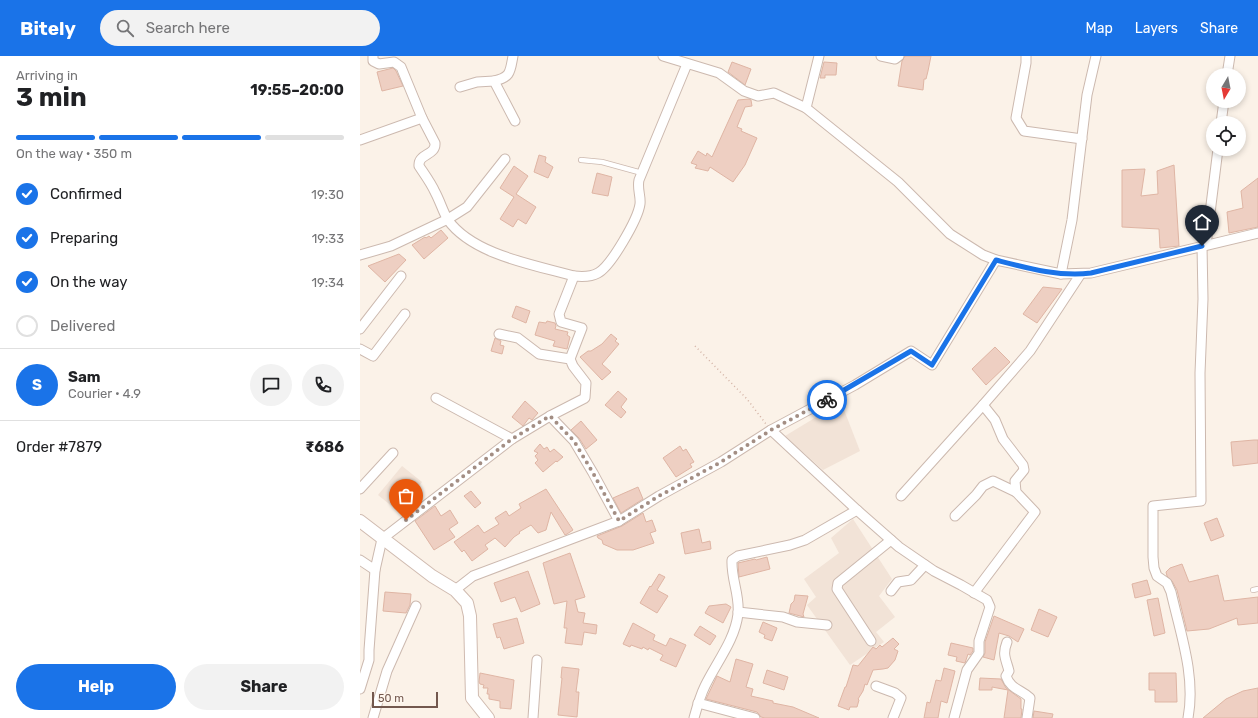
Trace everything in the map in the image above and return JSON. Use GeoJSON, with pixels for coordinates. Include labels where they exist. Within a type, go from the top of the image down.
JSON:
{"type":"FeatureCollection","features":[{"type":"Feature","properties":{"kind":"street"},"geometry":{"type":"LineString","coordinates":[[373,56],[374,61],[379,64],[394,62],[401,67],[436,148],[434,151],[421,158],[419,166],[434,190],[448,219],[457,230],[476,244],[489,251],[574,276],[583,277],[592,276],[604,269],[624,239],[639,207],[640,196],[637,186],[687,64]]}},
{"type":"Feature","properties":{"kind":"street"},"geometry":{"type":"LineString","coordinates":[[460,88],[477,82],[494,81],[504,78],[511,69],[513,56]]}},
{"type":"Feature","properties":{"kind":"street"},"geometry":{"type":"LineString","coordinates":[[663,56],[719,73],[744,91],[758,96],[774,93],[806,108],[898,182],[950,234],[983,255],[996,260],[1061,274],[1080,275],[1258,233]]}},
{"type":"Feature","properties":{"kind":"street"},"geometry":{"type":"LineString","coordinates":[[806,108],[819,56]]}},
{"type":"Feature","properties":{"kind":"street"},"geometry":{"type":"LineString","coordinates":[[882,56],[895,59],[899,56]]}},
{"type":"Feature","properties":{"kind":"street"},"geometry":{"type":"LineString","coordinates":[[1026,56],[1016,118],[1024,131],[1082,139]]}},
{"type":"Feature","properties":{"kind":"street"},"geometry":{"type":"LineString","coordinates":[[1061,274],[1072,220],[1087,95],[1096,56]]}},
{"type":"Feature","properties":{"kind":"street"},"geometry":{"type":"LineString","coordinates":[[1229,68],[1230,56]]}},
{"type":"Feature","properties":{"kind":"street"},"geometry":{"type":"LineString","coordinates":[[494,81],[516,121]]}},
{"type":"Feature","properties":{"kind":"street"},"geometry":{"type":"LineString","coordinates":[[360,140],[422,118]]}},
{"type":"Feature","properties":{"kind":"street"},"geometry":{"type":"LineString","coordinates":[[1188,718],[1190,708],[1189,671],[1171,592],[1167,583],[1157,576],[1154,568],[1153,506],[1201,501],[1200,373],[1204,245],[1217,156]]}},
{"type":"Feature","properties":{"kind":"street"},"geometry":{"type":"LineString","coordinates":[[360,254],[391,246],[448,219],[467,206],[505,159]]}},
{"type":"Feature","properties":{"kind":"street"},"geometry":{"type":"LineString","coordinates":[[455,590],[473,576],[619,521],[659,496],[721,462],[771,430],[848,388],[911,351],[932,365],[996,260]]}},
{"type":"Feature","properties":{"kind":"street"},"geometry":{"type":"LineString","coordinates":[[901,496],[1030,351],[1080,275]]}},
{"type":"Feature","properties":{"kind":"street"},"geometry":{"type":"LineString","coordinates":[[360,328],[400,276]]}},
{"type":"Feature","properties":{"kind":"street"},"geometry":{"type":"LineString","coordinates":[[360,689],[369,660],[364,648],[375,570],[382,539],[512,439],[550,416],[585,398],[586,383],[573,366],[570,359],[582,328],[561,322],[559,314],[574,276]]}},
{"type":"Feature","properties":{"kind":"street"},"geometry":{"type":"LineString","coordinates":[[360,349],[373,356],[405,314]]}},
{"type":"Feature","properties":{"kind":"street"},"geometry":{"type":"LineString","coordinates":[[499,334],[518,338],[539,354],[570,359]]}},
{"type":"Feature","properties":{"kind":"street"},"geometry":{"type":"LineString","coordinates":[[436,398],[512,439]]}},
{"type":"Feature","properties":{"kind":"street"},"geometry":{"type":"LineString","coordinates":[[983,405],[995,420],[1003,439],[1024,470],[1016,481],[1016,492]]}},
{"type":"Feature","properties":{"kind":"street"},"geometry":{"type":"LineString","coordinates":[[550,416],[574,441],[619,521]]}},
{"type":"Feature","properties":{"kind":"street"},"geometry":{"type":"LineString","coordinates":[[771,430],[891,540],[934,571],[987,600],[990,607],[979,641],[979,653],[967,670],[954,718]]}},
{"type":"Feature","properties":{"kind":"street"},"geometry":{"type":"LineString","coordinates":[[360,489],[393,453]]}},
{"type":"Feature","properties":{"kind":"street"},"geometry":{"type":"LineString","coordinates":[[955,516],[983,486],[993,481],[1016,492],[1035,512],[974,593]]}},
{"type":"Feature","properties":{"kind":"street"},"geometry":{"type":"LineString","coordinates":[[694,718],[704,687],[731,638],[738,612],[738,597],[732,569],[732,560],[738,556],[790,545],[805,540],[857,510]]}},
{"type":"Feature","properties":{"kind":"street"},"geometry":{"type":"LineString","coordinates":[[360,521],[432,576],[455,590],[467,603],[470,616],[472,698],[488,718]]}},
{"type":"Feature","properties":{"kind":"street"},"geometry":{"type":"LineString","coordinates":[[871,641],[837,589],[838,583],[891,540]]}},
{"type":"Feature","properties":{"kind":"street"},"geometry":{"type":"LineString","coordinates":[[360,560],[375,570]]}},
{"type":"Feature","properties":{"kind":"street"},"geometry":{"type":"LineString","coordinates":[[891,591],[898,582],[911,580],[925,565]]}},
{"type":"Feature","properties":{"kind":"street"},"geometry":{"type":"LineString","coordinates":[[373,718],[387,671],[416,606]]}},
{"type":"Feature","properties":{"kind":"street"},"geometry":{"type":"LineString","coordinates":[[738,612],[783,617],[797,622],[827,625]]}},
{"type":"Feature","properties":{"kind":"street"},"geometry":{"type":"LineString","coordinates":[[1007,642],[1004,655],[1009,671],[1006,676],[1009,684],[1015,689],[1025,693],[1030,698],[1027,718]]}},
{"type":"Feature","properties":{"kind":"street"},"geometry":{"type":"LineString","coordinates":[[533,718],[537,660]]}},
{"type":"Feature","properties":{"kind":"street"},"geometry":{"type":"LineString","coordinates":[[876,686],[895,693],[901,698],[893,718]]}},
{"type":"Feature","properties":{"kind":"street"},"geometry":{"type":"LineString","coordinates":[[698,703],[755,718]]}},
{"type":"Feature","properties":{"kind":"lane"},"geometry":{"type":"LineString","coordinates":[[581,160],[602,162],[642,173]]}},
{"type":"Feature","properties":{"kind":"path"},"geometry":{"type":"LineString","coordinates":[[695,346],[747,399],[771,430]]}},
{"type":"Feature","properties":{"kind":"shaded area"},"geometry":{"type":"Polygon","coordinates":[[[841,402],[860,451],[823,470],[785,436],[841,402]]]}},
{"type":"Feature","properties":{"kind":"shaded area"},"geometry":{"type":"Polygon","coordinates":[[[402,466],[422,482],[399,512],[378,495],[402,466]]]}},
{"type":"Feature","properties":{"kind":"shaded area"},"geometry":{"type":"Polygon","coordinates":[[[853,519],[892,579],[879,596],[895,617],[876,632],[884,642],[850,665],[807,605],[816,597],[804,579],[839,553],[831,538],[853,519]]]}},
{"type":"Feature","properties":{"kind":"building"},"geometry":{"type":"Polygon","coordinates":[[[905,56],[931,56],[926,79],[924,79],[923,90],[898,86],[902,61],[905,56]]]}},
{"type":"Feature","properties":{"kind":"building"},"geometry":{"type":"Polygon","coordinates":[[[732,62],[751,69],[745,85],[728,72],[732,62]]]}},
{"type":"Feature","properties":{"kind":"building"},"geometry":{"type":"Polygon","coordinates":[[[824,62],[837,63],[836,75],[825,75],[825,78],[820,78],[824,62]]]}},
{"type":"Feature","properties":{"kind":"building"},"geometry":{"type":"Polygon","coordinates":[[[393,68],[403,86],[382,91],[377,72],[393,68]]]}},
{"type":"Feature","properties":{"kind":"building"},"geometry":{"type":"Polygon","coordinates":[[[738,100],[751,100],[752,106],[745,107],[737,127],[742,129],[741,131],[757,138],[745,165],[733,182],[710,167],[708,171],[695,168],[697,165],[691,163],[698,151],[706,156],[707,153],[712,157],[738,100]]]}},
{"type":"Feature","properties":{"kind":"building"},"geometry":{"type":"Polygon","coordinates":[[[539,155],[546,157],[545,162],[553,167],[548,178],[534,172],[539,155]]]}},
{"type":"Feature","properties":{"kind":"building"},"geometry":{"type":"Polygon","coordinates":[[[1174,165],[1179,246],[1160,248],[1159,229],[1122,227],[1122,170],[1145,169],[1141,196],[1158,194],[1157,171],[1174,165]]]}},
{"type":"Feature","properties":{"kind":"building"},"geometry":{"type":"Polygon","coordinates":[[[514,166],[528,176],[516,194],[536,207],[526,224],[518,219],[513,227],[500,219],[514,197],[500,188],[514,166]]]}},
{"type":"Feature","properties":{"kind":"building"},"geometry":{"type":"Polygon","coordinates":[[[597,173],[612,177],[608,196],[592,193],[597,173]]]}},
{"type":"Feature","properties":{"kind":"building"},"geometry":{"type":"Polygon","coordinates":[[[1258,178],[1258,227],[1229,233],[1227,212],[1243,208],[1241,191],[1258,178]]]}},
{"type":"Feature","properties":{"kind":"building"},"geometry":{"type":"Polygon","coordinates":[[[441,230],[448,238],[424,259],[412,245],[425,237],[426,238],[429,236],[431,238],[441,230]]]}},
{"type":"Feature","properties":{"kind":"building"},"geometry":{"type":"Polygon","coordinates":[[[399,254],[406,260],[385,282],[368,266],[399,254]]]}},
{"type":"Feature","properties":{"kind":"building"},"geometry":{"type":"Polygon","coordinates":[[[1043,287],[1062,289],[1037,323],[1023,314],[1043,287]]]}},
{"type":"Feature","properties":{"kind":"building"},"geometry":{"type":"Polygon","coordinates":[[[516,306],[530,311],[526,323],[512,317],[516,306]]]}},
{"type":"Feature","properties":{"kind":"building"},"geometry":{"type":"Polygon","coordinates":[[[547,321],[555,323],[555,329],[568,332],[567,335],[570,337],[567,349],[553,346],[555,341],[535,335],[539,322],[546,323],[547,321]]]}},
{"type":"Feature","properties":{"kind":"building"},"geometry":{"type":"Polygon","coordinates":[[[611,334],[617,339],[615,341],[619,344],[602,364],[611,372],[602,380],[580,357],[602,344],[611,334]]]}},
{"type":"Feature","properties":{"kind":"building"},"geometry":{"type":"Polygon","coordinates":[[[495,338],[501,341],[500,345],[504,346],[502,354],[491,351],[495,338]]]}},
{"type":"Feature","properties":{"kind":"building"},"geometry":{"type":"Polygon","coordinates":[[[995,347],[1010,362],[986,385],[972,369],[995,347]]]}},
{"type":"Feature","properties":{"kind":"building"},"geometry":{"type":"Polygon","coordinates":[[[618,391],[627,399],[621,407],[626,412],[621,418],[605,405],[618,391]]]}},
{"type":"Feature","properties":{"kind":"building"},"geometry":{"type":"Polygon","coordinates":[[[525,401],[538,413],[532,420],[529,418],[523,426],[512,417],[525,401]]]}},
{"type":"Feature","properties":{"kind":"building"},"geometry":{"type":"Polygon","coordinates":[[[581,421],[597,440],[586,449],[579,438],[571,430],[581,421]]]}},
{"type":"Feature","properties":{"kind":"building"},"geometry":{"type":"Polygon","coordinates":[[[1258,440],[1258,463],[1233,466],[1231,442],[1258,440]]]}},
{"type":"Feature","properties":{"kind":"building"},"geometry":{"type":"Polygon","coordinates":[[[540,444],[544,449],[547,447],[550,452],[554,449],[563,457],[543,472],[535,463],[538,460],[535,456],[538,453],[534,451],[540,444]]]}},
{"type":"Feature","properties":{"kind":"building"},"geometry":{"type":"Polygon","coordinates":[[[680,446],[683,451],[686,449],[694,462],[690,464],[692,467],[676,477],[663,458],[680,446]]]}},
{"type":"Feature","properties":{"kind":"building"},"geometry":{"type":"Polygon","coordinates":[[[638,487],[643,499],[621,513],[613,498],[638,487]]]}},
{"type":"Feature","properties":{"kind":"building"},"geometry":{"type":"Polygon","coordinates":[[[546,489],[573,530],[567,534],[565,535],[551,512],[546,530],[538,533],[531,525],[519,532],[520,533],[505,547],[495,538],[485,545],[488,549],[472,561],[464,550],[462,552],[454,542],[478,525],[484,533],[499,524],[495,518],[506,511],[509,516],[521,508],[519,504],[546,489]]]}},
{"type":"Feature","properties":{"kind":"building"},"geometry":{"type":"Polygon","coordinates":[[[471,491],[481,503],[475,508],[464,496],[471,491]]]}},
{"type":"Feature","properties":{"kind":"building"},"geometry":{"type":"Polygon","coordinates":[[[435,506],[441,516],[450,510],[458,523],[449,529],[455,537],[434,550],[415,521],[435,506]]]}},
{"type":"Feature","properties":{"kind":"building"},"geometry":{"type":"Polygon","coordinates":[[[643,513],[646,522],[652,520],[656,531],[650,533],[654,543],[633,550],[617,550],[603,544],[602,540],[598,538],[597,536],[622,526],[643,513]]]}},
{"type":"Feature","properties":{"kind":"building"},"geometry":{"type":"Polygon","coordinates":[[[1217,518],[1224,536],[1211,541],[1204,523],[1217,518]]]}},
{"type":"Feature","properties":{"kind":"building"},"geometry":{"type":"Polygon","coordinates":[[[699,529],[702,543],[710,541],[711,549],[685,554],[681,533],[699,529]]]}},
{"type":"Feature","properties":{"kind":"building"},"geometry":{"type":"Polygon","coordinates":[[[570,553],[585,597],[575,600],[578,612],[585,613],[583,623],[597,625],[596,634],[584,632],[582,645],[565,643],[567,628],[564,628],[567,601],[554,604],[543,563],[570,553]]]}},
{"type":"Feature","properties":{"kind":"building"},"geometry":{"type":"Polygon","coordinates":[[[767,557],[770,569],[739,577],[738,563],[767,557]]]}},
{"type":"Feature","properties":{"kind":"building"},"geometry":{"type":"Polygon","coordinates":[[[1182,564],[1189,582],[1218,575],[1224,601],[1258,597],[1258,623],[1238,625],[1237,618],[1209,629],[1187,631],[1177,590],[1167,576],[1166,572],[1170,568],[1182,564]]]}},
{"type":"Feature","properties":{"kind":"building"},"geometry":{"type":"Polygon","coordinates":[[[528,571],[540,604],[521,612],[515,597],[501,602],[494,583],[528,571]]]}},
{"type":"Feature","properties":{"kind":"building"},"geometry":{"type":"Polygon","coordinates":[[[659,574],[665,577],[657,590],[668,596],[657,613],[640,603],[659,574]]]}},
{"type":"Feature","properties":{"kind":"building"},"geometry":{"type":"Polygon","coordinates":[[[1147,580],[1151,594],[1135,598],[1132,584],[1147,580]]]}},
{"type":"Feature","properties":{"kind":"building"},"geometry":{"type":"Polygon","coordinates":[[[385,592],[411,594],[410,605],[406,613],[383,611],[385,592]]]}},
{"type":"Feature","properties":{"kind":"building"},"geometry":{"type":"Polygon","coordinates":[[[795,595],[808,596],[803,614],[804,617],[789,613],[795,595]]]}},
{"type":"Feature","properties":{"kind":"building"},"geometry":{"type":"Polygon","coordinates":[[[1158,598],[1165,633],[1154,636],[1147,600],[1158,598]]]}},
{"type":"Feature","properties":{"kind":"building"},"geometry":{"type":"Polygon","coordinates":[[[726,604],[731,607],[723,623],[705,613],[709,606],[726,604]]]}},
{"type":"Feature","properties":{"kind":"building"},"geometry":{"type":"Polygon","coordinates":[[[1039,609],[1057,617],[1048,637],[1031,630],[1039,609]]]}},
{"type":"Feature","properties":{"kind":"building"},"geometry":{"type":"Polygon","coordinates":[[[994,616],[1024,629],[1018,642],[1009,636],[999,633],[994,660],[983,657],[985,653],[985,642],[994,616]]]}},
{"type":"Feature","properties":{"kind":"building"},"geometry":{"type":"Polygon","coordinates":[[[517,618],[524,643],[504,649],[500,637],[497,638],[493,624],[517,618]]]}},
{"type":"Feature","properties":{"kind":"building"},"geometry":{"type":"Polygon","coordinates":[[[763,622],[777,628],[772,641],[764,638],[765,635],[759,632],[763,622]]]}},
{"type":"Feature","properties":{"kind":"building"},"geometry":{"type":"Polygon","coordinates":[[[633,623],[655,635],[653,640],[666,646],[670,638],[686,645],[676,667],[660,660],[663,655],[649,648],[648,650],[643,647],[642,649],[623,644],[633,623]]]}},
{"type":"Feature","properties":{"kind":"building"},"geometry":{"type":"Polygon","coordinates":[[[700,626],[716,636],[710,645],[694,635],[700,626]]]}},
{"type":"Feature","properties":{"kind":"building"},"geometry":{"type":"Polygon","coordinates":[[[893,638],[899,644],[894,649],[898,651],[895,660],[888,668],[873,670],[867,685],[865,684],[858,699],[857,707],[850,707],[849,710],[838,706],[853,665],[858,666],[873,647],[876,649],[880,645],[882,647],[893,638]]]}},
{"type":"Feature","properties":{"kind":"building"},"geometry":{"type":"Polygon","coordinates":[[[951,643],[973,648],[970,655],[968,654],[965,663],[956,661],[957,657],[948,655],[951,643]]]}},
{"type":"Feature","properties":{"kind":"building"},"geometry":{"type":"Polygon","coordinates":[[[736,659],[753,664],[746,687],[753,689],[751,696],[793,707],[819,718],[765,718],[761,717],[757,712],[706,699],[717,676],[730,682],[736,659]]]}},
{"type":"Feature","properties":{"kind":"building"},"geometry":{"type":"Polygon","coordinates":[[[562,667],[579,669],[576,692],[579,692],[577,717],[558,715],[562,667]]]}},
{"type":"Feature","properties":{"kind":"building"},"geometry":{"type":"Polygon","coordinates":[[[944,668],[955,671],[947,703],[941,701],[938,718],[924,718],[927,702],[930,703],[936,680],[941,681],[944,668]]]}},
{"type":"Feature","properties":{"kind":"building"},"geometry":{"type":"Polygon","coordinates":[[[767,670],[788,677],[784,690],[763,683],[767,670]]]}},
{"type":"Feature","properties":{"kind":"building"},"geometry":{"type":"Polygon","coordinates":[[[480,673],[514,680],[511,709],[500,708],[500,701],[489,699],[489,694],[487,694],[488,688],[483,688],[484,685],[480,684],[479,682],[480,673]]]}},
{"type":"Feature","properties":{"kind":"building"},"geometry":{"type":"Polygon","coordinates":[[[1149,673],[1176,673],[1177,702],[1155,702],[1155,690],[1149,690],[1149,673]]]}},
{"type":"Feature","properties":{"kind":"building"},"geometry":{"type":"Polygon","coordinates":[[[980,678],[1001,679],[1006,688],[1021,699],[1021,718],[1004,718],[1008,690],[992,687],[992,690],[979,690],[980,678]]]}},
{"type":"Feature","properties":{"kind":"building"},"geometry":{"type":"Polygon","coordinates":[[[1258,688],[1258,718],[1203,718],[1226,699],[1243,691],[1258,688]]]}},
{"type":"Feature","properties":{"kind":"building"},"geometry":{"type":"Polygon","coordinates":[[[1034,711],[1053,714],[1052,718],[1033,718],[1034,711]]]}},
{"type":"Feature","properties":{"kind":"way so far"},"geometry":{"type":"LineString","coordinates":[[406,520],[512,439],[550,416],[574,441],[619,521],[659,496],[721,462],[771,430],[827,400]]}},
{"type":"Feature","properties":{"kind":"route"},"geometry":{"type":"LineString","coordinates":[[827,400],[911,351],[932,365],[996,260],[1036,270],[1080,275],[1202,246]]}}]}
